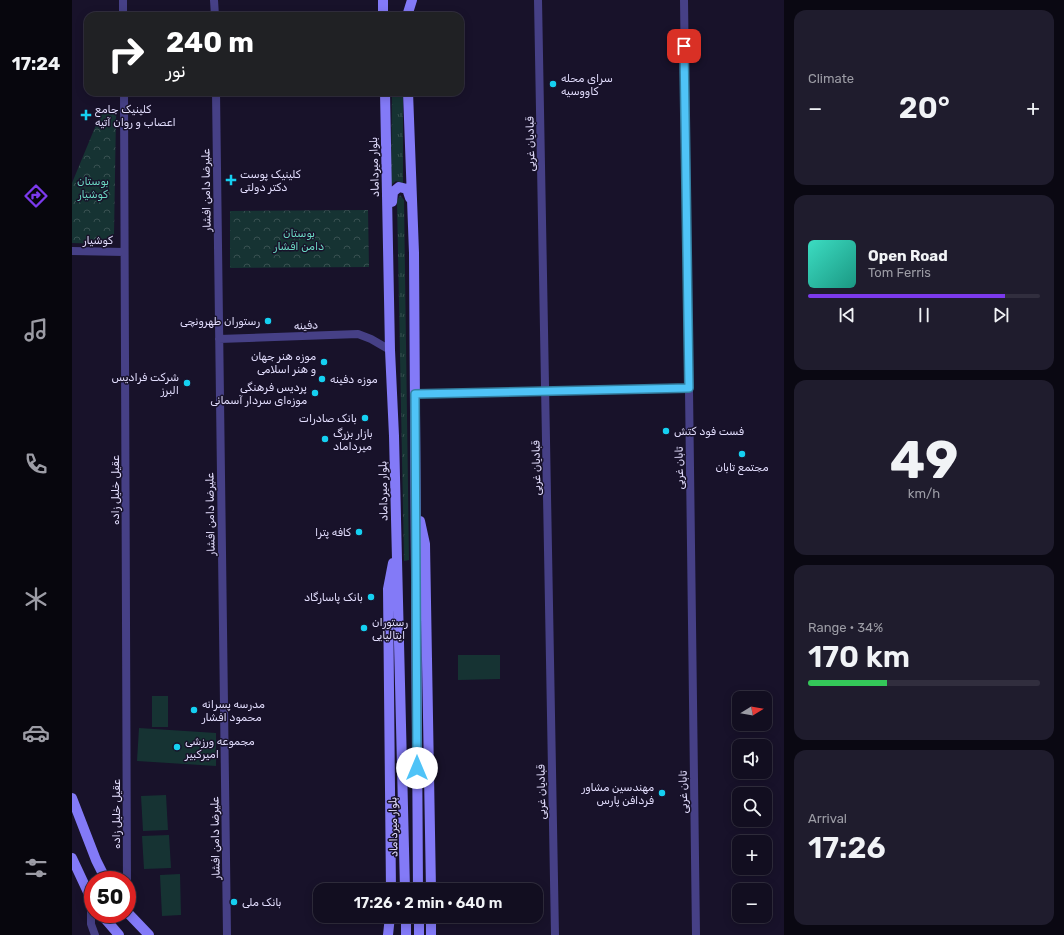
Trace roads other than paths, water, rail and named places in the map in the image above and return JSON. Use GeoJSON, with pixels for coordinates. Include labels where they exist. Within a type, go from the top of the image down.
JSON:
{"type":"FeatureCollection","features":[{"type":"Feature","properties":{"kind":"main road"},"geometry":{"type":"LineString","coordinates":[[383,0],[383,12]]}},
{"type":"Feature","properties":{"kind":"main road"},"geometry":{"type":"LineString","coordinates":[[407,0],[407,12]]}},
{"type":"Feature","properties":{"kind":"main road"},"geometry":{"type":"LineString","coordinates":[[408,12],[412,0]]}},
{"type":"Feature","properties":{"kind":"main road","name":"بلوار میرداماد"},"geometry":{"type":"LineString","coordinates":[[385,96],[390,350],[394,436],[405,883]]}},
{"type":"Feature","properties":{"kind":"main road"},"geometry":{"type":"LineString","coordinates":[[408,96],[412,210],[415,394],[418,883]]}},
{"type":"Feature","properties":{"kind":"main road"},"geometry":{"type":"LineString","coordinates":[[388,230],[393,192],[396,188],[402,187],[407,189],[412,210]]}},
{"type":"Feature","properties":{"kind":"main road"},"geometry":{"type":"LineString","coordinates":[[416,503],[425,544],[431,883]]}},
{"type":"Feature","properties":{"kind":"main road"},"geometry":{"type":"LineString","coordinates":[[391,883],[388,589],[396,545]]}},
{"type":"Feature","properties":{"kind":"main road"},"geometry":{"type":"LineString","coordinates":[[72,798],[102,871]]}},
{"type":"Feature","properties":{"kind":"main road"},"geometry":{"type":"LineString","coordinates":[[72,858],[84,884]]}},
{"type":"Feature","properties":{"kind":"main road"},"geometry":{"type":"LineString","coordinates":[[136,921],[149,935]]}},
{"type":"Feature","properties":{"kind":"main road"},"geometry":{"type":"LineString","coordinates":[[109,923],[119,935]]}},
{"type":"Feature","properties":{"kind":"main road"},"geometry":{"type":"LineString","coordinates":[[388,935],[389,923]]}},
{"type":"Feature","properties":{"kind":"main road"},"geometry":{"type":"LineString","coordinates":[[406,923],[406,935]]}},
{"type":"Feature","properties":{"kind":"main road"},"geometry":{"type":"LineString","coordinates":[[419,923],[419,935]]}},
{"type":"Feature","properties":{"kind":"main road"},"geometry":{"type":"LineString","coordinates":[[431,923],[431,935]]}},
{"type":"Feature","properties":{"kind":"street"},"geometry":{"type":"LineString","coordinates":[[123,0],[123,12]]}},
{"type":"Feature","properties":{"kind":"street"},"geometry":{"type":"LineString","coordinates":[[214,0],[215,12]]}},
{"type":"Feature","properties":{"kind":"street","name":"قبادیان غربی"},"geometry":{"type":"LineString","coordinates":[[538,0],[555,935]]}},
{"type":"Feature","properties":{"kind":"street","name":"تابان غربی"},"geometry":{"type":"LineString","coordinates":[[684,0],[696,935]]}},
{"type":"Feature","properties":{"kind":"street","name":"عقیل خلیل زاده"},"geometry":{"type":"LineString","coordinates":[[124,96],[127,871]]}},
{"type":"Feature","properties":{"kind":"street","name":"علیرضا دامن افشار"},"geometry":{"type":"LineString","coordinates":[[216,96],[227,935]]}},
{"type":"Feature","properties":{"kind":"street","name":"کوشیار"},"geometry":{"type":"LineString","coordinates":[[72,251],[124,252]]}},
{"type":"Feature","properties":{"kind":"street","name":"دفینه"},"geometry":{"type":"LineString","coordinates":[[219,339],[358,334],[371,338],[390,350]]}},
{"type":"Feature","properties":{"kind":"street"},"geometry":{"type":"LineString","coordinates":[[415,394],[689,388]]}},
{"type":"Feature","properties":{"kind":"street"},"geometry":{"type":"LineString","coordinates":[[91,923],[95,935]]}},
{"type":"Feature","properties":{"kind":"place","name":"سرای محله کاووسیه"},"geometry":{"type":"Point","coordinates":[553,84]}},
{"type":"Feature","properties":{"kind":"place","name":"کلینیک جامع اعصاب و روان آتیه"},"geometry":{"type":"Point","coordinates":[86,115]}},
{"type":"Feature","properties":{"kind":"place","name":"کلینیک پوست دکتر دولتى"},"geometry":{"type":"Point","coordinates":[231,180]}},
{"type":"Feature","properties":{"kind":"place","name":"رستوران طهرونچى"},"geometry":{"type":"Point","coordinates":[268,321]}},
{"type":"Feature","properties":{"kind":"place","name":"موزه هنر جهان و هنر اسلامی"},"geometry":{"type":"Point","coordinates":[324,362]}},
{"type":"Feature","properties":{"kind":"place","name":"موزه دفینه"},"geometry":{"type":"Point","coordinates":[322,379]}},
{"type":"Feature","properties":{"kind":"place","name":"شرکت فرادیس البرز"},"geometry":{"type":"Point","coordinates":[187,383]}},
{"type":"Feature","properties":{"kind":"place","name":"پردیس فرهنگی موزه‌ای سردار آسمانی"},"geometry":{"type":"Point","coordinates":[315,393]}},
{"type":"Feature","properties":{"kind":"place","name":"بانک صادرات"},"geometry":{"type":"Point","coordinates":[365,418]}},
{"type":"Feature","properties":{"kind":"place","name":"فست فود کتش"},"geometry":{"type":"Point","coordinates":[666,431]}},
{"type":"Feature","properties":{"kind":"place","name":"بازار بزرگ میرداماد"},"geometry":{"type":"Point","coordinates":[325,439]}},
{"type":"Feature","properties":{"kind":"place","name":"مجتمع تابان"},"geometry":{"type":"Point","coordinates":[742,454]}},
{"type":"Feature","properties":{"kind":"place","name":"کافه پترا"},"geometry":{"type":"Point","coordinates":[359,532]}},
{"type":"Feature","properties":{"kind":"place","name":"بانک پاسارگاد"},"geometry":{"type":"Point","coordinates":[371,597]}},
{"type":"Feature","properties":{"kind":"place","name":"رستوران ایتالیایی"},"geometry":{"type":"Point","coordinates":[364,628]}},
{"type":"Feature","properties":{"kind":"place","name":"مدرسه پسرانه محمود افشار"},"geometry":{"type":"Point","coordinates":[194,710]}},
{"type":"Feature","properties":{"kind":"place","name":"مجموعه ورزشی امیرکبیر"},"geometry":{"type":"Point","coordinates":[177,747]}},
{"type":"Feature","properties":{"kind":"place","name":"مهندسین مشاور فردافن پارس"},"geometry":{"type":"Point","coordinates":[662,793]}},
{"type":"Feature","properties":{"kind":"place","name":"بانک ملی"},"geometry":{"type":"Point","coordinates":[234,902]}},
{"type":"Feature","properties":{"kind":"park label","name":"بوستان کوشیار"},"geometry":{"type":"Point","coordinates":[93,187]}},
{"type":"Feature","properties":{"kind":"park label","name":"بوستان دامن افشار"},"geometry":{"type":"Point","coordinates":[299,239]}}]}
